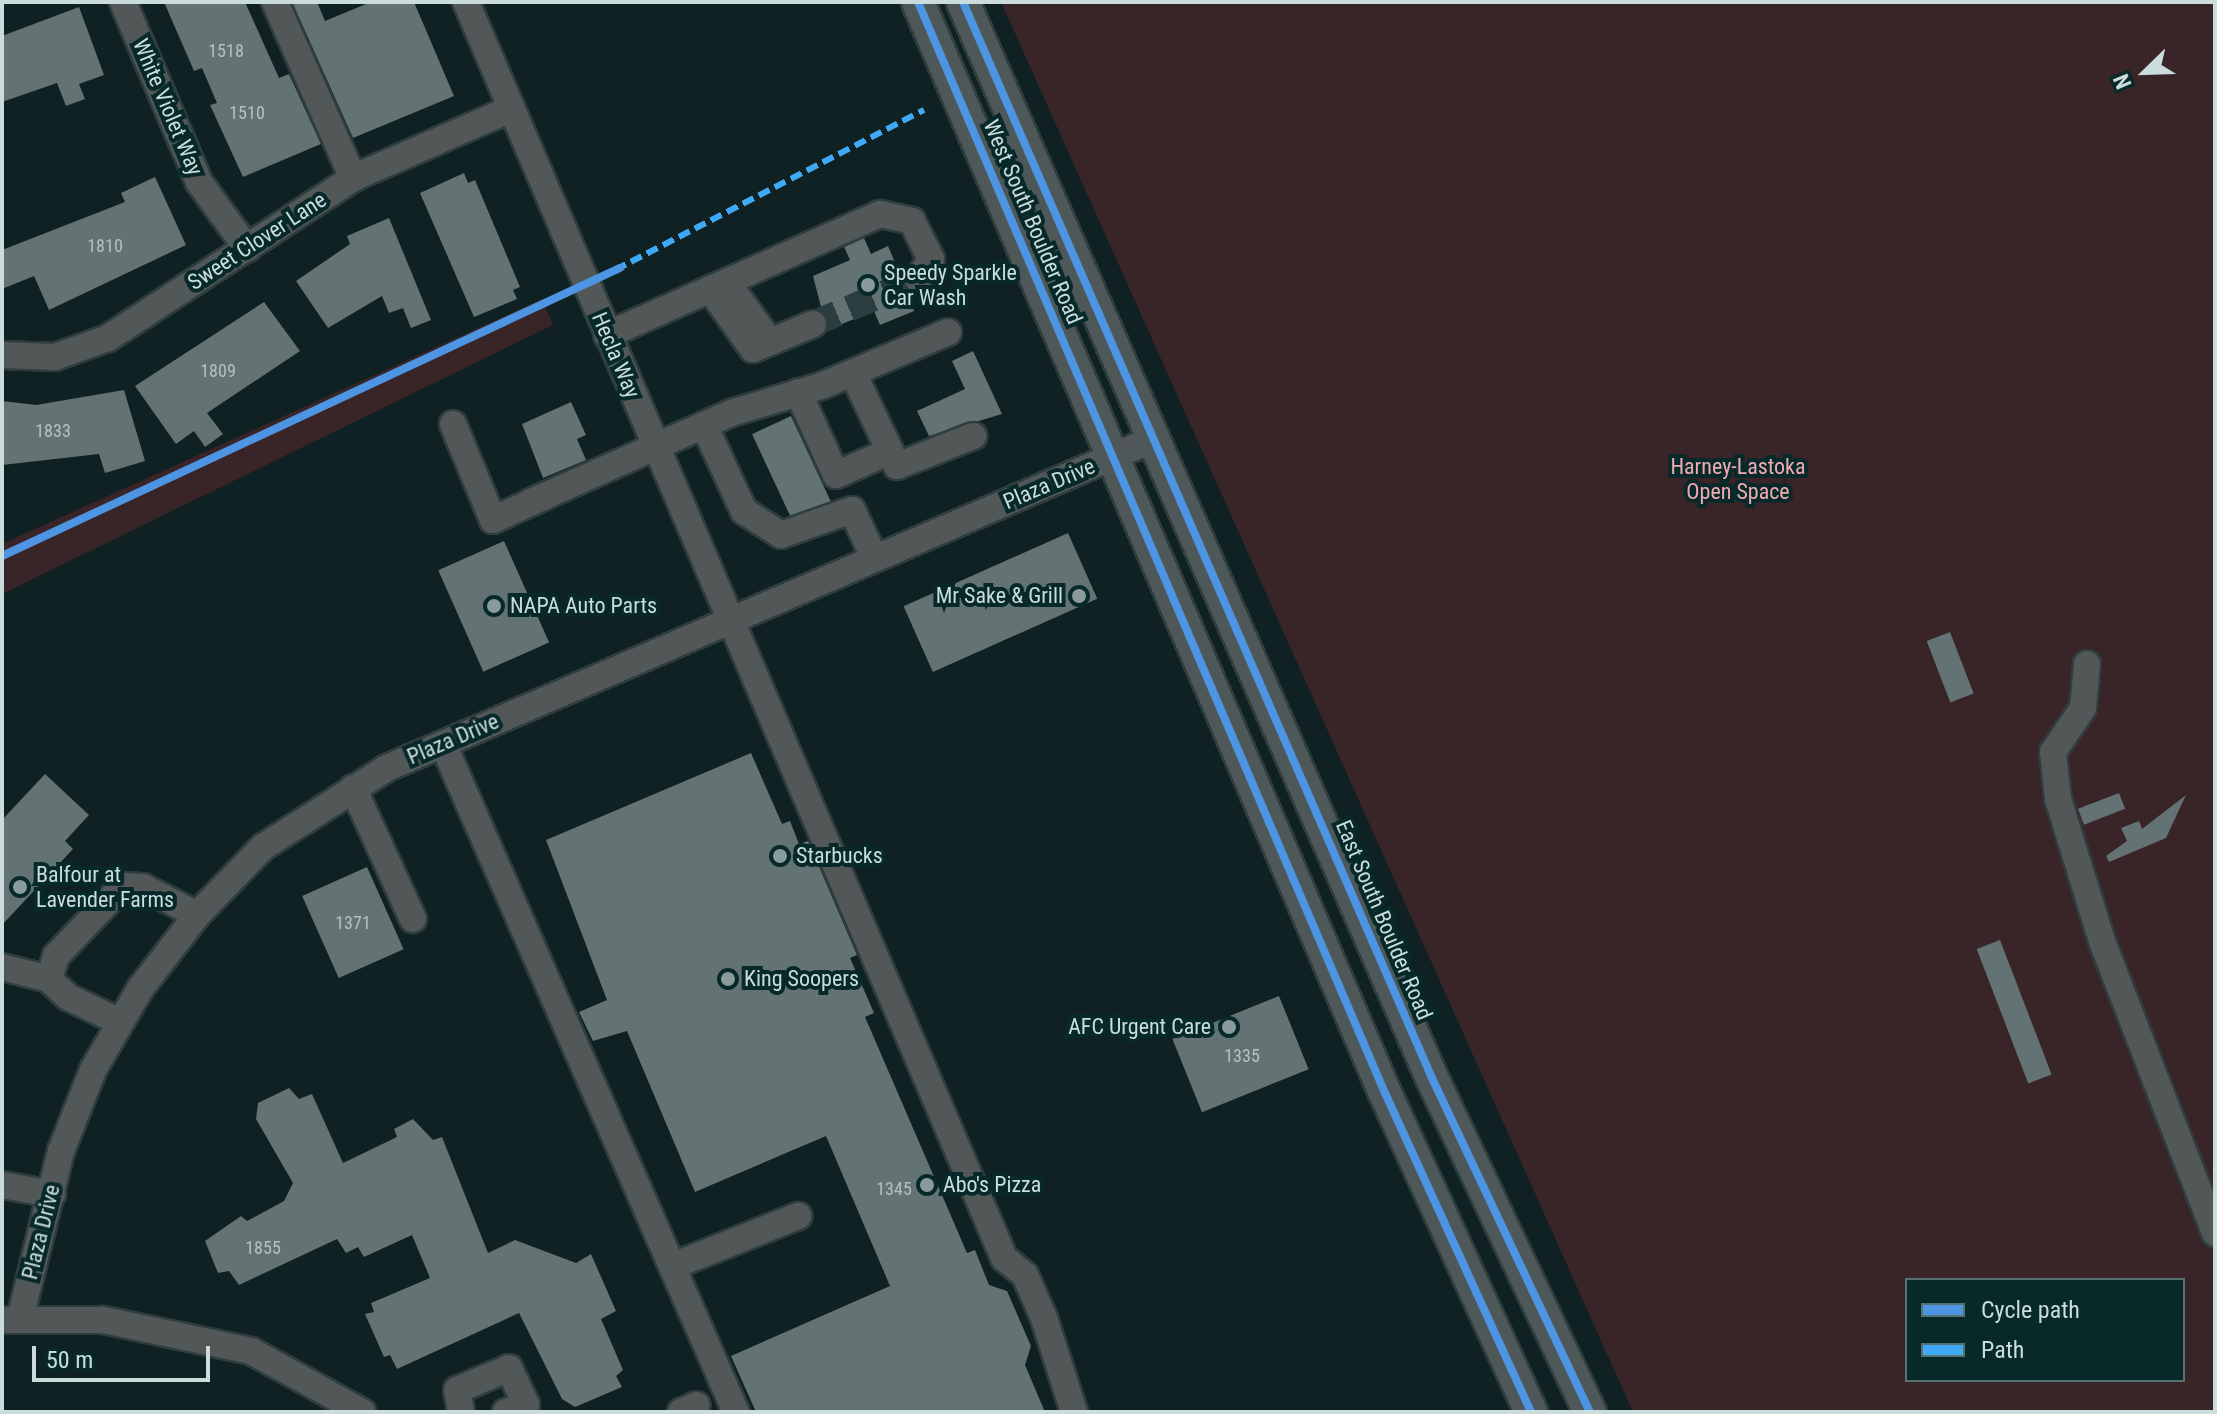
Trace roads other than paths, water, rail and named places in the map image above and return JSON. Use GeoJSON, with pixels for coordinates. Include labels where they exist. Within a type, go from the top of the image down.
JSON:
{"type":"FeatureCollection","features":[{"type":"Feature","properties":{"kind":"main road","name":"West South Boulder Road"},"geometry":{"type":"LineString","coordinates":[[918,2],[1115,456]]}},
{"type":"Feature","properties":{"kind":"main road","name":"West South Boulder Road"},"geometry":{"type":"LineString","coordinates":[[963,2],[1154,439]]}},
{"type":"Feature","properties":{"kind":"main road","name":"East South Boulder Road"},"geometry":{"type":"LineString","coordinates":[[1154,439],[1431,1076],[1590,1412]]}},
{"type":"Feature","properties":{"kind":"main road"},"geometry":{"type":"LineString","coordinates":[[1115,456],[1385,1093],[1531,1412]]}},
{"type":"Feature","properties":{"kind":"street","name":"White Violet Way"},"geometry":{"type":"LineString","coordinates":[[123,2],[199,182],[247,248]]}},
{"type":"Feature","properties":{"kind":"street"},"geometry":{"type":"LineString","coordinates":[[276,2],[353,178]]}},
{"type":"Feature","properties":{"kind":"street","name":"Hecla Way"},"geometry":{"type":"LineString","coordinates":[[466,2],[1004,1258],[1025,1275],[1038,1304],[1074,1412]]}},
{"type":"Feature","properties":{"kind":"street","name":"Sweet Clover Lane"},"geometry":{"type":"LineString","coordinates":[[2,355],[55,357],[108,338],[353,178],[511,109]]}},
{"type":"Feature","properties":{"kind":"street"},"geometry":{"type":"LineString","coordinates":[[607,335],[766,264],[896,212],[912,221],[931,259],[918,279]]}},
{"type":"Feature","properties":{"kind":"street"},"geometry":{"type":"LineString","coordinates":[[719,286],[753,349],[813,324]]}},
{"type":"Feature","properties":{"kind":"street"},"geometry":{"type":"LineString","coordinates":[[453,424],[493,520],[704,425],[726,402],[798,392],[853,373],[948,332]]}},
{"type":"Feature","properties":{"kind":"street"},"geometry":{"type":"LineString","coordinates":[[853,373],[897,466],[973,436]]}},
{"type":"Feature","properties":{"kind":"street"},"geometry":{"type":"LineString","coordinates":[[798,392],[874,557]]}},
{"type":"Feature","properties":{"kind":"street"},"geometry":{"type":"LineString","coordinates":[[704,425],[744,511],[764,526],[781,535],[852,510]]}},
{"type":"Feature","properties":{"kind":"street","name":"Plaza Drive"},"geometry":{"type":"LineString","coordinates":[[11,1320],[93,1070],[120,1022],[197,915],[263,847],[353,788],[443,744],[1154,439]]}},
{"type":"Feature","properties":{"kind":"street"},"geometry":{"type":"LineString","coordinates":[[836,475],[890,451]]}},
{"type":"Feature","properties":{"kind":"street"},"geometry":{"type":"LineString","coordinates":[[2087,664],[2083,708],[2053,752],[2055,788],[2103,944],[2215,1233]]}},
{"type":"Feature","properties":{"kind":"street"},"geometry":{"type":"LineString","coordinates":[[443,744],[736,1412]]}},
{"type":"Feature","properties":{"kind":"street"},"geometry":{"type":"LineString","coordinates":[[353,788],[413,919]]}},
{"type":"Feature","properties":{"kind":"street"},"geometry":{"type":"LineString","coordinates":[[49,979],[56,956],[123,886],[143,887],[197,915]]}},
{"type":"Feature","properties":{"kind":"street"},"geometry":{"type":"LineString","coordinates":[[2,967],[49,979],[68,997],[120,1022]]}},
{"type":"Feature","properties":{"kind":"street"},"geometry":{"type":"LineString","coordinates":[[2,1185],[52,1194]]}},
{"type":"Feature","properties":{"kind":"street"},"geometry":{"type":"LineString","coordinates":[[673,1266],[798,1216]]}},
{"type":"Feature","properties":{"kind":"street"},"geometry":{"type":"LineString","coordinates":[[11,1320],[103,1320],[251,1351],[324,1385],[362,1412]]}},
{"type":"Feature","properties":{"kind":"street"},"geometry":{"type":"LineString","coordinates":[[461,1412],[457,1390],[509,1368],[526,1404],[506,1412]]}},
{"type":"Feature","properties":{"kind":"tunnel"},"geometry":{"type":"LineString","coordinates":[[813,324],[918,279]]}},
{"type":"Feature","properties":{"kind":"place","name":"Speedy Sparkle Car Wash"},"geometry":{"type":"Point","coordinates":[868,285]}},
{"type":"Feature","properties":{"kind":"place","name":"Mr Sake & Grill"},"geometry":{"type":"Point","coordinates":[1079,596]}},
{"type":"Feature","properties":{"kind":"place","name":"NAPA Auto Parts"},"geometry":{"type":"Point","coordinates":[494,606]}},
{"type":"Feature","properties":{"kind":"place","name":"Starbucks"},"geometry":{"type":"Point","coordinates":[780,856]}},
{"type":"Feature","properties":{"kind":"place","name":"Balfour at Lavender Farms"},"geometry":{"type":"Point","coordinates":[20,887]}},
{"type":"Feature","properties":{"kind":"place","name":"King Soopers"},"geometry":{"type":"Point","coordinates":[728,979]}},
{"type":"Feature","properties":{"kind":"place","name":"AFC Urgent Care"},"geometry":{"type":"Point","coordinates":[1229,1027]}},
{"type":"Feature","properties":{"kind":"place","name":"Abo's Pizza"},"geometry":{"type":"Point","coordinates":[927,1185]}},
{"type":"Feature","properties":{"kind":"park label","name":"Harney-Lastoka Open Space"},"geometry":{"type":"Point","coordinates":[1738,478]}}]}
